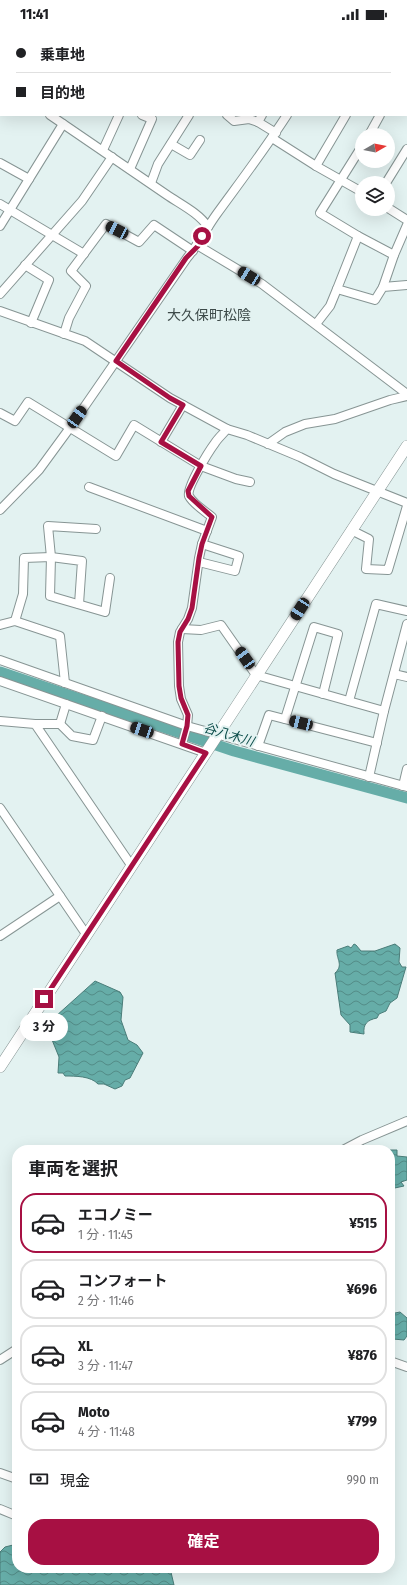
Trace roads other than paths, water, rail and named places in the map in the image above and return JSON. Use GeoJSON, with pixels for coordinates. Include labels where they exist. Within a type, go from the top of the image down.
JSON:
{"type":"FeatureCollection","features":[{"type":"Feature","properties":{"kind":"street"},"geometry":{"type":"LineString","coordinates":[[51,116],[151,183],[204,222],[208,227]]}},
{"type":"Feature","properties":{"kind":"street"},"geometry":{"type":"LineString","coordinates":[[103,150],[118,116]]}},
{"type":"Feature","properties":{"kind":"street"},"geometry":{"type":"LineString","coordinates":[[130,169],[152,119],[144,116]]}},
{"type":"Feature","properties":{"kind":"street"},"geometry":{"type":"LineString","coordinates":[[151,183],[158,164],[188,116]]}},
{"type":"Feature","properties":{"kind":"street"},"geometry":{"type":"LineString","coordinates":[[228,116],[234,121],[260,118],[274,136],[316,166],[355,188]]}},
{"type":"Feature","properties":{"kind":"street"},"geometry":{"type":"LineString","coordinates":[[0,510],[39,470],[69,429],[141,323],[287,116]]}},
{"type":"Feature","properties":{"kind":"street"},"geometry":{"type":"LineString","coordinates":[[316,166],[345,116]]}},
{"type":"Feature","properties":{"kind":"street"},"geometry":{"type":"LineString","coordinates":[[372,128],[379,116]]}},
{"type":"Feature","properties":{"kind":"street"},"geometry":{"type":"LineString","coordinates":[[0,226],[63,124]]}},
{"type":"Feature","properties":{"kind":"street"},"geometry":{"type":"LineString","coordinates":[[171,144],[190,156],[200,140]]}},
{"type":"Feature","properties":{"kind":"street"},"geometry":{"type":"LineString","coordinates":[[390,176],[407,149]]}},
{"type":"Feature","properties":{"kind":"street"},"geometry":{"type":"LineString","coordinates":[[0,294],[82,201],[112,157]]}},
{"type":"Feature","properties":{"kind":"street"},"geometry":{"type":"LineString","coordinates":[[355,158],[320,213],[358,236],[394,255]]}},
{"type":"Feature","properties":{"kind":"street"},"geometry":{"type":"LineString","coordinates":[[0,163],[29,179]]}},
{"type":"Feature","properties":{"kind":"street"},"geometry":{"type":"LineString","coordinates":[[0,204],[84,254]]}},
{"type":"Feature","properties":{"kind":"street"},"geometry":{"type":"LineString","coordinates":[[395,212],[407,220]]}},
{"type":"Feature","properties":{"kind":"street"},"geometry":{"type":"LineString","coordinates":[[64,334],[69,318],[86,286],[71,271],[106,224],[139,242],[154,225],[262,284],[407,395]]}},
{"type":"Feature","properties":{"kind":"street"},"geometry":{"type":"LineString","coordinates":[[337,289],[375,300],[383,287],[394,255],[407,225]]}},
{"type":"Feature","properties":{"kind":"street"},"geometry":{"type":"LineString","coordinates":[[316,324],[330,306],[358,236]]}},
{"type":"Feature","properties":{"kind":"street"},"geometry":{"type":"LineString","coordinates":[[25,265],[49,280],[31,322]]}},
{"type":"Feature","properties":{"kind":"street"},"geometry":{"type":"LineString","coordinates":[[383,287],[407,284]]}},
{"type":"Feature","properties":{"kind":"street"},"geometry":{"type":"LineString","coordinates":[[0,311],[85,341],[170,398],[227,429],[247,435],[300,457],[334,474],[377,490],[407,504],[388,570],[366,569],[369,539],[351,530]]}},
{"type":"Feature","properties":{"kind":"street"},"geometry":{"type":"LineString","coordinates":[[268,444],[285,432],[305,424],[335,419],[407,395]]}},
{"type":"Feature","properties":{"kind":"street"},"geometry":{"type":"LineString","coordinates":[[0,413],[15,422],[28,402],[69,429],[116,456],[134,425],[201,466],[236,479],[250,482]]}},
{"type":"Feature","properties":{"kind":"street"},"geometry":{"type":"LineString","coordinates":[[161,442],[183,405]]}},
{"type":"Feature","properties":{"kind":"street"},"geometry":{"type":"LineString","coordinates":[[182,744],[187,726],[188,715],[181,698],[179,686],[178,642],[182,629],[192,608],[198,562],[202,544],[212,517],[192,500],[188,491],[215,443],[227,429]]}},
{"type":"Feature","properties":{"kind":"street"},"geometry":{"type":"LineString","coordinates":[[0,1067],[407,446]]}},
{"type":"Feature","properties":{"kind":"street"},"geometry":{"type":"LineString","coordinates":[[90,487],[207,531]]}},
{"type":"Feature","properties":{"kind":"street"},"geometry":{"type":"LineString","coordinates":[[96,529],[48,526],[51,557],[50,596],[106,612],[110,578]]}},
{"type":"Feature","properties":{"kind":"street"},"geometry":{"type":"LineString","coordinates":[[198,562],[235,571],[239,556],[202,544]]}},
{"type":"Feature","properties":{"kind":"street"},"geometry":{"type":"LineString","coordinates":[[15,621],[23,594],[24,558],[51,557],[82,562],[79,604]]}},
{"type":"Feature","properties":{"kind":"street"},"geometry":{"type":"LineString","coordinates":[[349,701],[376,604],[407,611]]}},
{"type":"Feature","properties":{"kind":"street"},"geometry":{"type":"LineString","coordinates":[[0,625],[15,621],[60,636],[65,682]]}},
{"type":"Feature","properties":{"kind":"street"},"geometry":{"type":"LineString","coordinates":[[369,777],[384,711],[404,644],[407,624]]}},
{"type":"Feature","properties":{"kind":"street"},"geometry":{"type":"LineString","coordinates":[[182,629],[201,630],[222,625],[256,675],[384,711]]}},
{"type":"Feature","properties":{"kind":"street"},"geometry":{"type":"LineString","coordinates":[[285,719],[314,627],[338,634],[323,694]]}},
{"type":"Feature","properties":{"kind":"street"},"geometry":{"type":"LineString","coordinates":[[0,660],[187,726],[369,777],[405,786],[407,769]]}},
{"type":"Feature","properties":{"kind":"street"},"geometry":{"type":"LineString","coordinates":[[394,674],[407,677]]}},
{"type":"Feature","properties":{"kind":"street"},"geometry":{"type":"LineString","coordinates":[[0,681],[206,753]]}},
{"type":"Feature","properties":{"kind":"street"},"geometry":{"type":"LineString","coordinates":[[60,724],[66,704]]}},
{"type":"Feature","properties":{"kind":"street"},"geometry":{"type":"LineString","coordinates":[[258,746],[269,715],[377,743]]}},
{"type":"Feature","properties":{"kind":"street"},"geometry":{"type":"LineString","coordinates":[[0,721],[35,724],[60,724],[72,736],[93,740],[102,716]]}},
{"type":"Feature","properties":{"kind":"street"},"geometry":{"type":"LineString","coordinates":[[35,724],[131,865]]}},
{"type":"Feature","properties":{"kind":"street"},"geometry":{"type":"LineString","coordinates":[[0,808],[86,934]]}},
{"type":"Feature","properties":{"kind":"street"},"geometry":{"type":"LineString","coordinates":[[0,936],[60,896]]}},
{"type":"Feature","properties":{"kind":"street"},"geometry":{"type":"LineString","coordinates":[[352,1145],[407,1122]]}},
{"type":"Feature","properties":{"kind":"street"},"geometry":{"type":"LineString","coordinates":[[0,1360],[12,1352]]}},
{"type":"Feature","properties":{"kind":"street"},"geometry":{"type":"LineString","coordinates":[[395,1363],[407,1367]]}},
{"type":"Feature","properties":{"kind":"street"},"geometry":{"type":"LineString","coordinates":[[0,1473],[12,1477]]}},
{"type":"Feature","properties":{"kind":"street"},"geometry":{"type":"LineString","coordinates":[[0,1509],[12,1514]]}},
{"type":"Feature","properties":{"kind":"water"},"geometry":{"type":"Polygon","coordinates":[[[354,944],[361,951],[375,951],[395,944],[400,948],[399,962],[402,967],[406,967],[397,998],[390,1003],[386,1011],[379,1014],[377,1018],[366,1023],[364,1034],[350,1032],[350,1025],[341,1015],[335,973],[339,967],[337,950],[348,946],[351,948],[354,944]]]}},
{"type":"Feature","properties":{"kind":"water"},"geometry":{"type":"Polygon","coordinates":[[[95,981],[120,992],[123,997],[121,1020],[128,1040],[137,1045],[143,1053],[130,1078],[125,1080],[122,1086],[115,1089],[104,1084],[98,1084],[91,1079],[78,1076],[65,1076],[63,1073],[58,1073],[59,1057],[46,1025],[95,981]]]}},
{"type":"Feature","properties":{"kind":"water"},"geometry":{"type":"Polygon","coordinates":[[[395,1150],[397,1150],[397,1156],[407,1157],[407,1180],[401,1182],[404,1186],[395,1188],[395,1150]]]}},
{"type":"Feature","properties":{"kind":"water"},"geometry":{"type":"Polygon","coordinates":[[[400,1312],[407,1318],[407,1336],[404,1340],[395,1339],[395,1313],[400,1312]]]}},
{"type":"Feature","properties":{"kind":"water"},"geometry":{"type":"Polygon","coordinates":[[[12,1545],[12,1573],[171,1573],[174,1585],[0,1585],[0,1552],[5,1547],[12,1545]]]}},
{"type":"Feature","properties":{"kind":"waterway","name":"谷八木川"},"geometry":{"type":"LineString","coordinates":[[0,672],[234,751],[407,798]]}},
{"type":"Feature","properties":{"kind":"district","name":"大久保町松陰"},"geometry":{"type":"Point","coordinates":[209,315]}}]}
